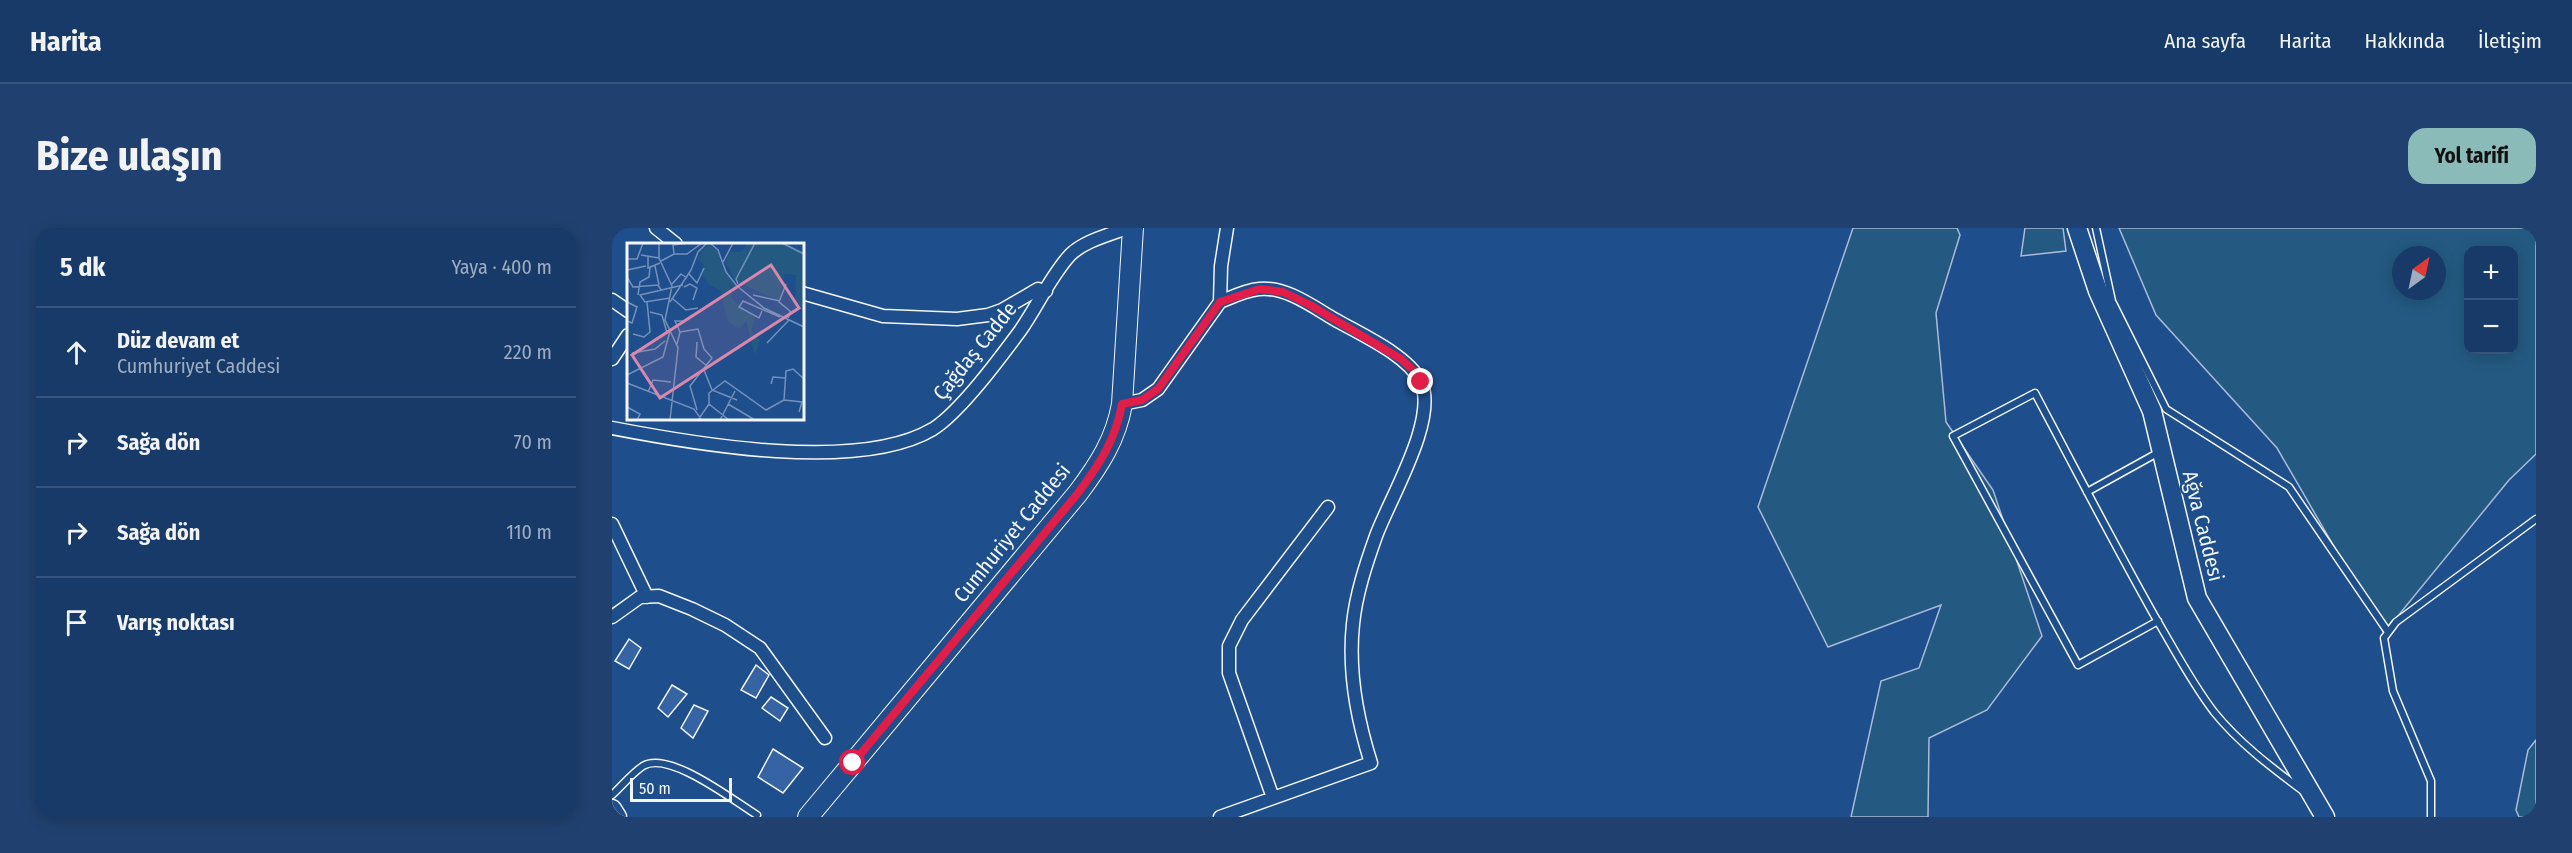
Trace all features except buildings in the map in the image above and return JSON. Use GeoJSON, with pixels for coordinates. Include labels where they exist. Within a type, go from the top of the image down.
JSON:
{"type":"FeatureCollection","features":[{"type":"Feature","properties":{"kind":"main road","name":"Cumhuriyet Caddesi"},"geometry":{"type":"LineString","coordinates":[[808,817],[1078,493],[1110,445],[1119,421],[1122,404],[1133,228]]}},
{"type":"Feature","properties":{"kind":"street"},"geometry":{"type":"LineString","coordinates":[[656,228],[675,243]]}},
{"type":"Feature","properties":{"kind":"street","name":"Çağdaş Cadde"},"geometry":{"type":"LineString","coordinates":[[612,428],[751,449],[867,451],[901,444],[934,428],[964,401],[1020,330],[1071,255],[1095,234],[1127,228]]}},
{"type":"Feature","properties":{"kind":"street"},"geometry":{"type":"LineString","coordinates":[[1122,404],[1142,400],[1158,389],[1220,302],[1221,266],[1227,228]]}},
{"type":"Feature","properties":{"kind":"street","name":"Ağva Caddesi"},"geometry":{"type":"LineString","coordinates":[[2077,228],[2098,291],[2152,411],[2197,598],[2325,817]]}},
{"type":"Feature","properties":{"kind":"street"},"geometry":{"type":"LineString","coordinates":[[804,294],[884,316],[957,319],[988,315],[1002,310],[1038,289],[1046,291]]}},
{"type":"Feature","properties":{"kind":"street"},"geometry":{"type":"LineString","coordinates":[[1220,302],[1260,289],[1276,290],[1301,301],[1401,359],[1416,373],[1426,407],[1416,444],[1368,560],[1353,624],[1354,687],[1371,763],[1220,817]]}},
{"type":"Feature","properties":{"kind":"street"},"geometry":{"type":"LineString","coordinates":[[612,300],[627,310]]}},
{"type":"Feature","properties":{"kind":"street"},"geometry":{"type":"LineString","coordinates":[[612,359],[627,336]]}},
{"type":"Feature","properties":{"kind":"street"},"geometry":{"type":"LineString","coordinates":[[1273,798],[1229,673],[1229,646],[1242,620],[1328,507]]}},
{"type":"Feature","properties":{"kind":"street"},"geometry":{"type":"LineString","coordinates":[[612,524],[647,597]]}},
{"type":"Feature","properties":{"kind":"street"},"geometry":{"type":"LineString","coordinates":[[612,617],[640,597],[659,596],[725,625],[760,648],[825,738]]}},
{"type":"Feature","properties":{"kind":"street"},"geometry":{"type":"LineString","coordinates":[[612,809],[617,817]]}},
{"type":"Feature","properties":{"kind":"lane"},"geometry":{"type":"LineString","coordinates":[[2096,228],[2112,301],[2166,409],[2289,487],[2388,632]]}},
{"type":"Feature","properties":{"kind":"lane"},"geometry":{"type":"LineString","coordinates":[[2158,621],[2078,665],[1953,436],[2035,393],[2192,681],[2215,713],[2254,753],[2315,801]]}},
{"type":"Feature","properties":{"kind":"lane"},"geometry":{"type":"LineString","coordinates":[[2087,492],[2161,451]]}},
{"type":"Feature","properties":{"kind":"lane"},"geometry":{"type":"LineString","coordinates":[[2431,817],[2431,781],[2393,691],[2384,638],[2396,622],[2536,519]]}},
{"type":"Feature","properties":{"kind":"lane"},"geometry":{"type":"LineString","coordinates":[[612,795],[642,766],[656,762],[664,763],[704,782],[757,815]]}},
{"type":"Feature","properties":{"kind":"shaded area"},"geometry":{"type":"Polygon","coordinates":[[[1853,228],[1957,228],[1960,235],[1936,313],[1946,422],[1993,490],[2042,636],[1987,710],[1929,738],[1928,817],[1851,817],[1881,681],[1919,668],[1941,605],[1828,647],[1758,507],[1853,228]]]}},
{"type":"Feature","properties":{"kind":"shaded area"},"geometry":{"type":"Polygon","coordinates":[[[2025,228],[2063,228],[2066,251],[2021,256],[2025,228]]]}},
{"type":"Feature","properties":{"kind":"shaded area"},"geometry":{"type":"Polygon","coordinates":[[[2119,228],[2536,228],[2536,454],[2509,480],[2384,633],[2277,448],[2156,315],[2119,228]]]}},
{"type":"Feature","properties":{"kind":"shaded area"},"geometry":{"type":"Polygon","coordinates":[[[2536,740],[2536,817],[2519,817],[2516,810],[2528,750],[2536,740]]]}},
{"type":"Feature","properties":{"kind":"route"},"geometry":{"type":"LineString","coordinates":[[853,763],[1078,493],[1110,445],[1119,421],[1122,404],[1142,400],[1158,389],[1220,302],[1252,290],[1268,289],[1283,292],[1310,305],[1401,359],[1416,373],[1421,382]]}}]}
